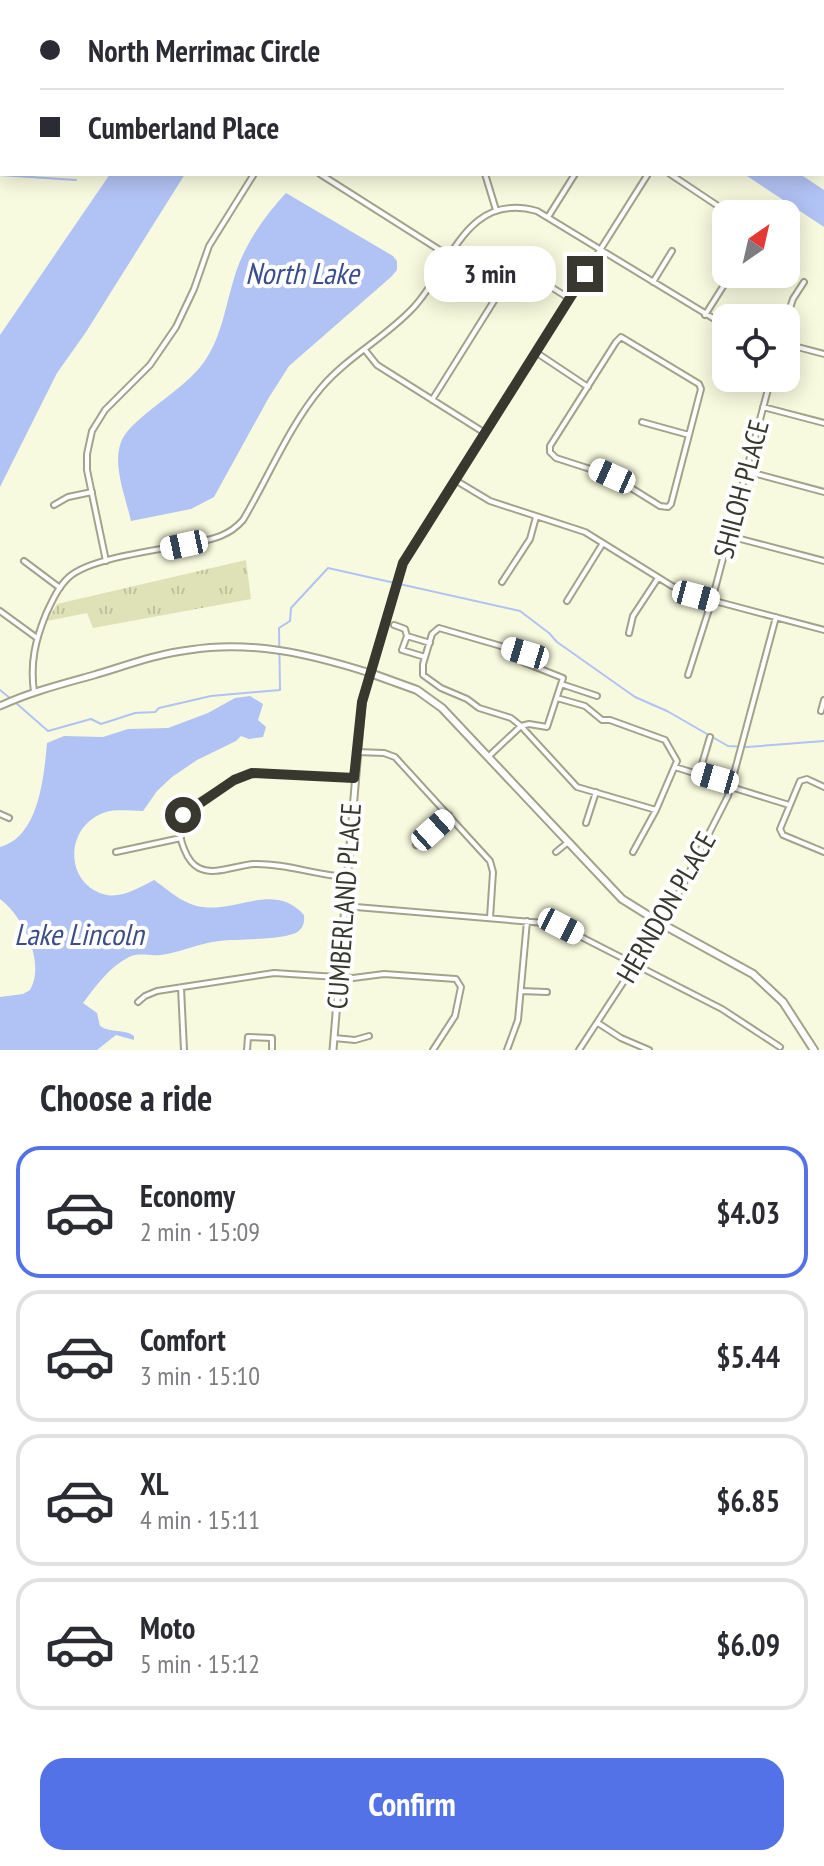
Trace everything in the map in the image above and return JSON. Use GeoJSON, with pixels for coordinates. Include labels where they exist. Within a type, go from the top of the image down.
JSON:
{"type":"FeatureCollection","features":[{"type":"Feature","properties":{"kind":"main road"},"geometry":{"type":"LineString","coordinates":[[370,673],[406,685],[430,698],[622,899],[740,965],[762,981],[792,1014],[814,1050]]}},
{"type":"Feature","properties":{"kind":"street"},"geometry":{"type":"LineString","coordinates":[[106,561],[87,454],[92,431],[105,410],[150,365],[176,327],[209,246],[253,176]]}},
{"type":"Feature","properties":{"kind":"street"},"geometry":{"type":"LineString","coordinates":[[323,176],[449,256]]}},
{"type":"Feature","properties":{"kind":"street"},"geometry":{"type":"LineString","coordinates":[[486,176],[496,210]]}},
{"type":"Feature","properties":{"kind":"street"},"geometry":{"type":"LineString","coordinates":[[548,217],[574,176]]}},
{"type":"Feature","properties":{"kind":"street","name":"CUMBERLAND PLACE"},"geometry":{"type":"LineString","coordinates":[[333,1050],[359,713],[403,563],[647,176]]}},
{"type":"Feature","properties":{"kind":"street"},"geometry":{"type":"LineString","coordinates":[[673,176],[712,202]]}},
{"type":"Feature","properties":{"kind":"street"},"geometry":{"type":"LineString","coordinates":[[34,692],[31,669],[37,638],[60,588],[76,571],[106,561],[210,540],[235,528],[243,520],[312,399],[336,373],[414,308],[469,228],[496,210],[522,207],[548,217],[712,319]]}},
{"type":"Feature","properties":{"kind":"street"},"geometry":{"type":"LineString","coordinates":[[653,282],[672,251]]}},
{"type":"Feature","properties":{"kind":"street"},"geometry":{"type":"LineString","coordinates":[[432,400],[514,269],[523,269],[570,299]]}},
{"type":"Feature","properties":{"kind":"street"},"geometry":{"type":"LineString","coordinates":[[794,304],[804,282]]}},
{"type":"Feature","properties":{"kind":"street"},"geometry":{"type":"LineString","coordinates":[[705,315],[722,288]]}},
{"type":"Feature","properties":{"kind":"street"},"geometry":{"type":"LineString","coordinates":[[621,337],[700,386],[689,435],[668,507],[660,506],[612,476],[556,458],[550,452],[550,446],[621,337]]}},
{"type":"Feature","properties":{"kind":"street"},"geometry":{"type":"LineString","coordinates":[[800,348],[824,354]]}},
{"type":"Feature","properties":{"kind":"street"},"geometry":{"type":"LineString","coordinates":[[365,350],[377,365],[485,433]]}},
{"type":"Feature","properties":{"kind":"street"},"geometry":{"type":"LineString","coordinates":[[536,353],[588,387]]}},
{"type":"Feature","properties":{"kind":"street","name":"SHILOH PLACE"},"geometry":{"type":"LineString","coordinates":[[688,675],[712,600],[767,392]]}},
{"type":"Feature","properties":{"kind":"street"},"geometry":{"type":"LineString","coordinates":[[763,407],[824,423]]}},
{"type":"Feature","properties":{"kind":"street"},"geometry":{"type":"LineString","coordinates":[[642,422],[689,435]]}},
{"type":"Feature","properties":{"kind":"street"},"geometry":{"type":"LineString","coordinates":[[746,471],[824,492]]}},
{"type":"Feature","properties":{"kind":"street"},"geometry":{"type":"LineString","coordinates":[[455,480],[490,501],[575,528],[672,586],[824,630]]}},
{"type":"Feature","properties":{"kind":"street"},"geometry":{"type":"LineString","coordinates":[[54,505],[68,497],[92,492]]}},
{"type":"Feature","properties":{"kind":"street"},"geometry":{"type":"LineString","coordinates":[[502,582],[530,539],[536,517]]}},
{"type":"Feature","properties":{"kind":"street"},"geometry":{"type":"LineString","coordinates":[[729,536],[824,561]]}},
{"type":"Feature","properties":{"kind":"street"},"geometry":{"type":"LineString","coordinates":[[567,601],[603,543]]}},
{"type":"Feature","properties":{"kind":"street"},"geometry":{"type":"LineString","coordinates":[[24,561],[60,588]]}},
{"type":"Feature","properties":{"kind":"street"},"geometry":{"type":"LineString","coordinates":[[629,633],[633,616],[658,578]]}},
{"type":"Feature","properties":{"kind":"street"},"geometry":{"type":"LineString","coordinates":[[0,611],[37,638]]}},
{"type":"Feature","properties":{"kind":"street","name":"HERNDON PLACE"},"geometry":{"type":"LineString","coordinates":[[579,1050],[662,924],[732,786],[776,617]]}},
{"type":"Feature","properties":{"kind":"street"},"geometry":{"type":"LineString","coordinates":[[394,625],[405,629],[407,636],[402,650],[425,657]]}},
{"type":"Feature","properties":{"kind":"street"},"geometry":{"type":"LineString","coordinates":[[488,757],[521,726],[547,727],[563,678],[523,662],[525,653],[439,628],[432,634],[425,657],[422,671],[426,678],[479,708],[511,718],[521,726],[574,785],[656,810]]}},
{"type":"Feature","properties":{"kind":"street"},"geometry":{"type":"LineString","coordinates":[[407,636],[430,643]]}},
{"type":"Feature","properties":{"kind":"street"},"geometry":{"type":"LineString","coordinates":[[0,706],[34,692],[174,653],[224,647],[294,652],[370,673]]}},
{"type":"Feature","properties":{"kind":"street"},"geometry":{"type":"LineString","coordinates":[[561,684],[597,696]]}},
{"type":"Feature","properties":{"kind":"street"},"geometry":{"type":"LineString","coordinates":[[557,698],[585,706],[602,720],[660,736],[674,754],[675,767],[633,852]]}},
{"type":"Feature","properties":{"kind":"street"},"geometry":{"type":"LineString","coordinates":[[821,711],[824,700]]}},
{"type":"Feature","properties":{"kind":"street"},"geometry":{"type":"LineString","coordinates":[[699,774],[710,737]]}},
{"type":"Feature","properties":{"kind":"street"},"geometry":{"type":"LineString","coordinates":[[356,752],[384,753],[395,757],[491,863],[490,918]]}},
{"type":"Feature","properties":{"kind":"street"},"geometry":{"type":"LineString","coordinates":[[675,767],[789,805]]}},
{"type":"Feature","properties":{"kind":"street"},"geometry":{"type":"LineString","coordinates":[[346,877],[270,865],[203,870],[191,862],[179,825],[185,812],[244,775],[263,772],[354,778]]}},
{"type":"Feature","properties":{"kind":"street"},"geometry":{"type":"LineString","coordinates":[[824,787],[807,779],[801,780],[780,826],[781,833],[824,852]]}},
{"type":"Feature","properties":{"kind":"street"},"geometry":{"type":"LineString","coordinates":[[586,823],[596,792]]}},
{"type":"Feature","properties":{"kind":"street"},"geometry":{"type":"LineString","coordinates":[[0,814],[9,818]]}},
{"type":"Feature","properties":{"kind":"street"},"geometry":{"type":"LineString","coordinates":[[416,845],[449,815]]}},
{"type":"Feature","properties":{"kind":"street"},"geometry":{"type":"LineString","coordinates":[[116,852],[181,838]]}},
{"type":"Feature","properties":{"kind":"street"},"geometry":{"type":"LineString","coordinates":[[556,852],[567,843]]}},
{"type":"Feature","properties":{"kind":"street"},"geometry":{"type":"LineString","coordinates":[[344,906],[561,926],[722,1009],[780,1047]]}},
{"type":"Feature","properties":{"kind":"street"},"geometry":{"type":"LineString","coordinates":[[507,1050],[517,1027],[527,921]]}},
{"type":"Feature","properties":{"kind":"street"},"geometry":{"type":"LineString","coordinates":[[138,1002],[151,993],[274,973],[353,978],[384,974],[452,979],[459,982],[461,987],[455,1016],[433,1050]]}},
{"type":"Feature","properties":{"kind":"street"},"geometry":{"type":"LineString","coordinates":[[181,987],[184,1050]]}},
{"type":"Feature","properties":{"kind":"street"},"geometry":{"type":"LineString","coordinates":[[521,991],[547,992]]}},
{"type":"Feature","properties":{"kind":"street"},"geometry":{"type":"LineString","coordinates":[[597,1022],[621,1038],[649,1050]]}},
{"type":"Feature","properties":{"kind":"street"},"geometry":{"type":"LineString","coordinates":[[334,1038],[355,1040],[369,1036]]}},
{"type":"Feature","properties":{"kind":"street"},"geometry":{"type":"LineString","coordinates":[[247,1050],[248,1037],[272,1038],[272,1050]]}},
{"type":"Feature","properties":{"kind":"green space"},"geometry":{"type":"Polygon","coordinates":[[[246,560],[251,599],[93,628],[87,613],[47,621],[57,604],[246,560]]]}},
{"type":"Feature","properties":{"kind":"water"},"geometry":{"type":"Polygon","coordinates":[[[109,176],[184,176],[57,373],[0,487],[0,335],[109,176]]]}},
{"type":"Feature","properties":{"kind":"water"},"geometry":{"type":"Polygon","coordinates":[[[747,176],[803,176],[824,190],[824,227],[800,211],[800,200],[783,200],[747,176]]]}},
{"type":"Feature","properties":{"kind":"water","name":"North Lake"},"geometry":{"type":"Polygon","coordinates":[[[286,193],[393,256],[397,261],[397,270],[289,366],[214,497],[191,509],[131,521],[119,471],[121,442],[135,423],[184,383],[210,353],[247,246],[286,193]]]}},
{"type":"Feature","properties":{"kind":"water","name":"Lake Lincoln"},"geometry":{"type":"Polygon","coordinates":[[[250,696],[263,704],[258,720],[266,727],[263,737],[249,739],[241,736],[197,760],[157,791],[143,811],[110,811],[92,819],[76,841],[76,868],[82,880],[93,889],[113,896],[154,880],[196,906],[216,907],[268,899],[281,901],[293,905],[304,915],[301,929],[286,936],[212,942],[167,954],[140,954],[122,961],[103,977],[83,1003],[97,1013],[100,1026],[130,1034],[134,1040],[116,1035],[97,1050],[0,1050],[0,997],[30,990],[35,967],[34,954],[24,928],[0,899],[0,847],[13,841],[31,818],[41,788],[47,743],[64,736],[103,737],[128,729],[168,728],[208,713],[235,698],[250,696]]]}},
{"type":"Feature","properties":{"kind":"waterway"},"geometry":{"type":"LineString","coordinates":[[15,176],[76,180]]}},
{"type":"Feature","properties":{"kind":"waterway"},"geometry":{"type":"LineString","coordinates":[[16,703],[48,731],[91,719],[101,724],[211,696],[280,690],[279,628],[290,621],[291,608],[328,568],[520,611],[557,642],[635,697],[667,711],[728,746],[824,741]]}},
{"type":"Feature","properties":{"kind":"waterway"},"geometry":{"type":"LineString","coordinates":[[0,690],[11,699]]}},
{"type":"Feature","properties":{"kind":"route"},"geometry":{"type":"LineString","coordinates":[[183,815],[234,780],[252,773],[354,778],[362,702],[403,563],[585,274]]}}]}
